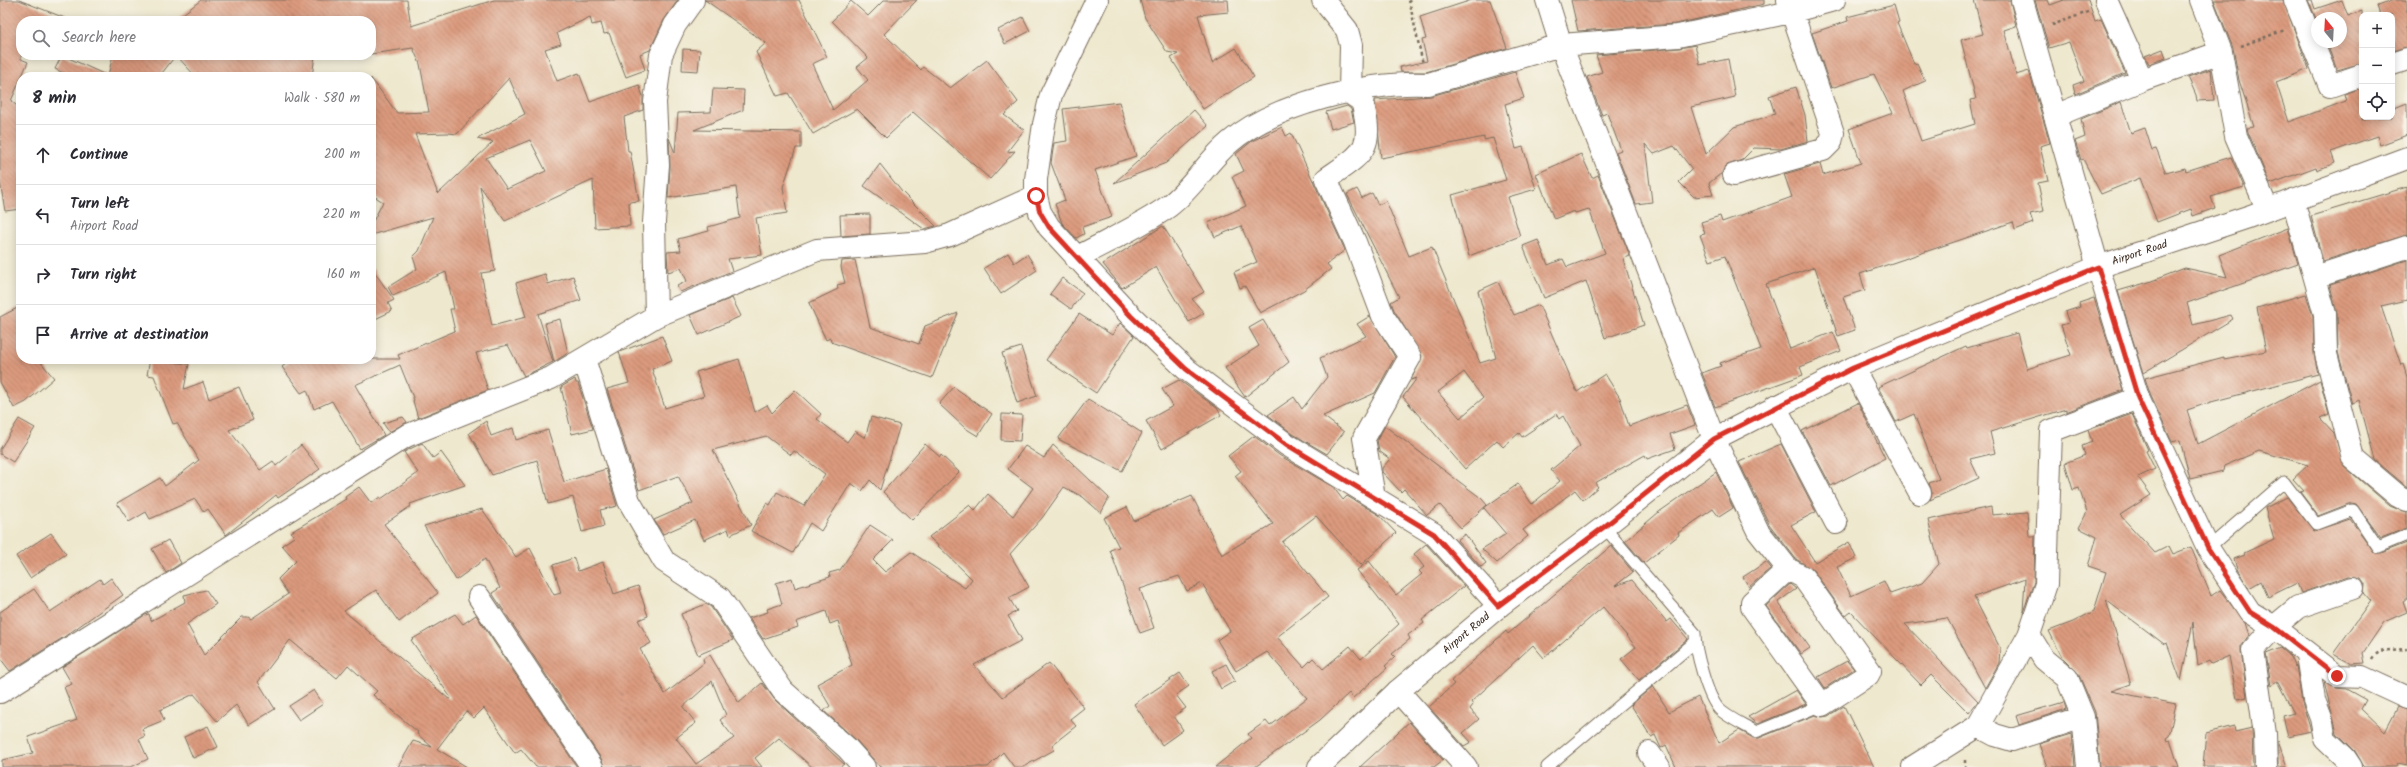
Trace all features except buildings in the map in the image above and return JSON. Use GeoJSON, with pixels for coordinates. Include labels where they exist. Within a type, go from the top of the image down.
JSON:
{"type":"FeatureCollection","features":[{"type":"Feature","properties":{"kind":"street"},"geometry":{"type":"LineString","coordinates":[[656,316],[654,222],[658,165],[655,102],[661,56],[675,25],[693,0]]}},
{"type":"Feature","properties":{"kind":"street"},"geometry":{"type":"LineString","coordinates":[[1097,0],[1051,95],[1044,124],[1036,179],[1036,196],[1040,212],[1049,227],[1131,316],[1186,369],[1286,444],[1434,534],[1498,606]]}},
{"type":"Feature","properties":{"kind":"street"},"geometry":{"type":"LineString","coordinates":[[1323,0],[1347,30],[1351,45],[1350,93]]}},
{"type":"Feature","properties":{"kind":"street"},"geometry":{"type":"LineString","coordinates":[[1547,0],[1561,45],[1714,439],[1758,530],[1788,569],[1804,576],[1870,671],[1868,674],[1822,705],[1752,607],[1752,602],[1788,569]]}},
{"type":"Feature","properties":{"kind":"street"},"geometry":{"type":"LineString","coordinates":[[1076,258],[1168,207],[1188,190],[1229,142],[1259,123],[1297,105],[1350,93],[1407,83],[1428,84],[1561,45],[1678,36],[1790,6],[1834,0]]}},
{"type":"Feature","properties":{"kind":"street"},"geometry":{"type":"LineString","coordinates":[[2022,0],[2098,267],[2138,398],[2208,548],[2250,612],[2274,627],[2308,655],[2337,676],[2362,677],[2407,698]]}},
{"type":"Feature","properties":{"kind":"street"},"geometry":{"type":"LineString","coordinates":[[2201,0],[2221,52],[2236,136],[2267,208]]}},
{"type":"Feature","properties":{"kind":"street"},"geometry":{"type":"LineString","coordinates":[[2294,0],[2330,86],[2359,76]]}},
{"type":"Feature","properties":{"kind":"street"},"geometry":{"type":"LineString","coordinates":[[2107,2],[2142,80]]}},
{"type":"Feature","properties":{"kind":"street"},"geometry":{"type":"LineString","coordinates":[[1734,175],[1823,150],[1831,142],[1833,133],[1790,6]]}},
{"type":"Feature","properties":{"kind":"street"},"geometry":{"type":"LineString","coordinates":[[2055,116],[2142,80],[2221,52]]}},
{"type":"Feature","properties":{"kind":"street"},"geometry":{"type":"LineString","coordinates":[[2395,63],[2407,59]]}},
{"type":"Feature","properties":{"kind":"street"},"geometry":{"type":"LineString","coordinates":[[1350,93],[1362,101],[1368,121],[1367,136],[1361,154],[1326,179],[1355,242],[1383,316],[1410,357],[1364,438],[1374,497]]}},
{"type":"Feature","properties":{"kind":"street","name":"Airport Road"},"geometry":{"type":"LineString","coordinates":[[1319,767],[1398,691],[1498,606],[1604,527],[1714,439],[1775,406],[1853,368],[2098,267],[2248,217],[2267,208],[2294,200],[2407,158]]}},
{"type":"Feature","properties":{"kind":"street"},"geometry":{"type":"LineString","coordinates":[[0,692],[406,436],[552,378],[656,316],[817,250],[925,242],[950,235],[1036,196]]}},
{"type":"Feature","properties":{"kind":"street"},"geometry":{"type":"LineString","coordinates":[[2294,200],[2325,314],[2326,354],[2353,458],[2398,496],[2407,501]]}},
{"type":"Feature","properties":{"kind":"street"},"geometry":{"type":"LineString","coordinates":[[2315,277],[2407,247]]}},
{"type":"Feature","properties":{"kind":"street"},"geometry":{"type":"LineString","coordinates":[[584,359],[628,501],[664,561],[720,598],[783,691],[847,748],[864,767]]}},
{"type":"Feature","properties":{"kind":"street"},"geometry":{"type":"LineString","coordinates":[[1853,368],[1920,493]]}},
{"type":"Feature","properties":{"kind":"street"},"geometry":{"type":"LineString","coordinates":[[1914,767],[1978,726],[2029,635],[2046,584],[2051,431],[2138,398]]}},
{"type":"Feature","properties":{"kind":"street"},"geometry":{"type":"LineString","coordinates":[[1775,406],[1836,523]]}},
{"type":"Feature","properties":{"kind":"street"},"geometry":{"type":"LineString","coordinates":[[2266,767],[2265,734],[2253,650],[2274,627],[2298,607],[2353,588]]}},
{"type":"Feature","properties":{"kind":"street"},"geometry":{"type":"LineString","coordinates":[[480,598],[592,767]]}},
{"type":"Feature","properties":{"kind":"street"},"geometry":{"type":"LineString","coordinates":[[2029,635],[2044,659],[2067,678],[2083,717],[2088,767]]}},
{"type":"Feature","properties":{"kind":"street"},"geometry":{"type":"LineString","coordinates":[[2308,655],[2314,700],[2321,718],[2325,738],[2345,758],[2351,767]]}},
{"type":"Feature","properties":{"kind":"street"},"geometry":{"type":"LineString","coordinates":[[1398,691],[1466,767]]}},
{"type":"Feature","properties":{"kind":"street"},"geometry":{"type":"LineString","coordinates":[[1978,726],[1995,735],[2012,740],[2083,717]]}},
{"type":"Feature","properties":{"kind":"lane"},"geometry":{"type":"LineString","coordinates":[[2208,548],[2284,482],[2316,524],[2353,510],[2378,547],[2407,535]]}},
{"type":"Feature","properties":{"kind":"lane"},"geometry":{"type":"LineString","coordinates":[[1604,527],[1695,633],[1695,642],[1702,673],[1719,709],[1756,732],[1822,705]]}},
{"type":"Feature","properties":{"kind":"lane"},"geometry":{"type":"LineString","coordinates":[[1547,767],[1695,642]]}},
{"type":"Feature","properties":{"kind":"path"},"geometry":{"type":"LineString","coordinates":[[1409,0],[1428,84]]}},
{"type":"Feature","properties":{"kind":"path"},"geometry":{"type":"LineString","coordinates":[[2031,32],[2107,2]]}},
{"type":"Feature","properties":{"kind":"path"},"geometry":{"type":"LineString","coordinates":[[2221,52],[2304,23]]}},
{"type":"Feature","properties":{"kind":"path"},"geometry":{"type":"LineString","coordinates":[[2362,677],[2374,654],[2380,651],[2407,649]]}},
{"type":"Feature","properties":{"kind":"route"},"geometry":{"type":"LineString","coordinates":[[1036,196],[1040,212],[1049,227],[1131,316],[1186,369],[1286,444],[1434,534],[1498,606],[1604,527],[1714,439],[1775,406],[1853,368],[2098,267],[2138,398],[2208,548],[2250,612],[2274,627],[2308,655],[2337,676]]}}]}
